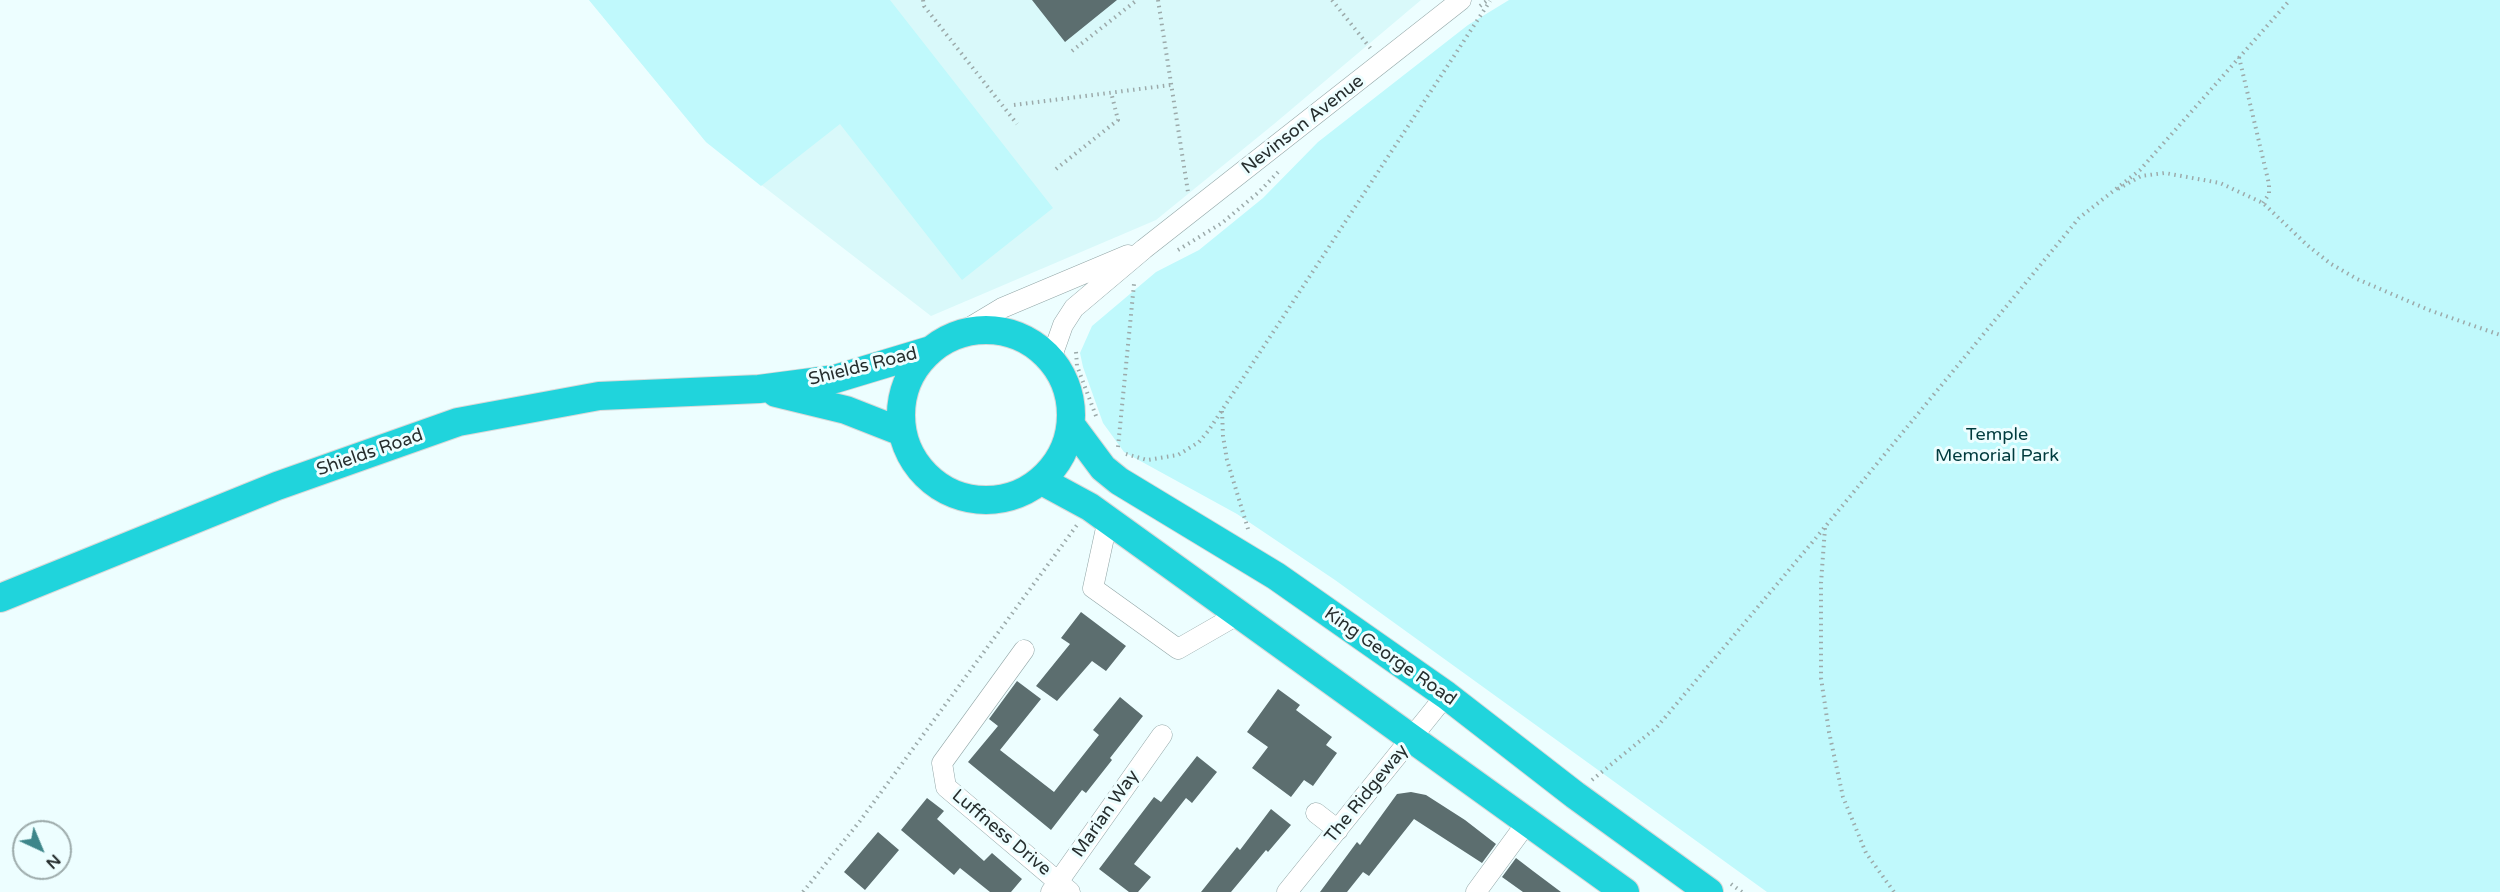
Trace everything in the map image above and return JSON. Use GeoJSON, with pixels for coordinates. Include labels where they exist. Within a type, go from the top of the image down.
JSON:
{"type":"FeatureCollection","features":[{"type":"Feature","properties":{"kind":"highway"},"geometry":{"type":"LineString","coordinates":[[982,330],[1008,333],[1032,343],[1051,359],[1064,379],[1071,402],[1071,426],[1066,446],[1056,465],[1042,481],[1016,496],[987,501],[958,496],[932,482],[913,459],[902,432],[901,409],[906,387],[916,367],[931,350],[957,335],[982,330]]}},
{"type":"Feature","properties":{"kind":"highway","name":"Shields Road"},"geometry":{"type":"LineString","coordinates":[[0,598],[277,486],[458,422],[599,396],[759,389],[835,379],[931,350]]}},
{"type":"Feature","properties":{"kind":"highway","name":"Shields Road"},"geometry":{"type":"LineString","coordinates":[[759,389],[846,410],[902,432]]}},
{"type":"Feature","properties":{"kind":"highway","name":"King George Road"},"geometry":{"type":"LineString","coordinates":[[1071,426],[1103,468],[1119,481],[1276,576],[1446,695],[1575,795],[1710,892]]}},
{"type":"Feature","properties":{"kind":"highway"},"geometry":{"type":"LineString","coordinates":[[1042,481],[1099,513],[1625,892]]}},
{"type":"Feature","properties":{"kind":"street","name":"Nevinson Avenue"},"geometry":{"type":"LineString","coordinates":[[1051,359],[1063,325],[1074,308],[1144,249],[1461,0]]}},
{"type":"Feature","properties":{"kind":"street","name":"Nevinson Avenue"},"geometry":{"type":"LineString","coordinates":[[957,335],[1002,308],[1144,249]]}},
{"type":"Feature","properties":{"kind":"street"},"geometry":{"type":"LineString","coordinates":[[1099,513],[1093,588],[1178,649],[1239,614]]}},
{"type":"Feature","properties":{"kind":"street","name":"Luffness Drive"},"geometry":{"type":"LineString","coordinates":[[1024,650],[942,763],[946,787],[1060,889]]}},
{"type":"Feature","properties":{"kind":"street","name":"The Ridgeway"},"geometry":{"type":"LineString","coordinates":[[1287,892],[1446,695]]}},
{"type":"Feature","properties":{"kind":"street","name":"Marian Way"},"geometry":{"type":"LineString","coordinates":[[1060,889],[1162,735]]}},
{"type":"Feature","properties":{"kind":"street"},"geometry":{"type":"LineString","coordinates":[[1316,813],[1338,830]]}},
{"type":"Feature","properties":{"kind":"street"},"geometry":{"type":"LineString","coordinates":[[1476,892],[1528,820]]}},
{"type":"Feature","properties":{"kind":"path"},"geometry":{"type":"LineString","coordinates":[[923,0],[924,6],[1017,124]]}},
{"type":"Feature","properties":{"kind":"path"},"geometry":{"type":"LineString","coordinates":[[1072,51],[1137,0]]}},
{"type":"Feature","properties":{"kind":"path"},"geometry":{"type":"LineString","coordinates":[[1158,0],[1188,194],[1197,207]]}},
{"type":"Feature","properties":{"kind":"path"},"geometry":{"type":"LineString","coordinates":[[1332,0],[1383,63]]}},
{"type":"Feature","properties":{"kind":"path"},"geometry":{"type":"LineString","coordinates":[[1113,446],[1118,454],[1147,460],[1178,455],[1199,442],[1222,411],[1490,0]]}},
{"type":"Feature","properties":{"kind":"path"},"geometry":{"type":"LineString","coordinates":[[1589,782],[1657,727],[1826,526],[2079,218],[2140,170],[2290,0]]}},
{"type":"Feature","properties":{"kind":"path"},"geometry":{"type":"LineString","coordinates":[[2240,57],[2269,184],[2269,194],[2263,203]]}},
{"type":"Feature","properties":{"kind":"path"},"geometry":{"type":"LineString","coordinates":[[1014,105],[1171,85]]}},
{"type":"Feature","properties":{"kind":"path"},"geometry":{"type":"LineString","coordinates":[[1056,170],[1118,120],[1111,92]]}},
{"type":"Feature","properties":{"kind":"path"},"geometry":{"type":"LineString","coordinates":[[2079,218],[2118,189],[2141,176],[2165,173],[2220,183],[2263,203],[2307,244],[2331,264],[2348,274],[2429,310],[2500,335]]}},
{"type":"Feature","properties":{"kind":"path"},"geometry":{"type":"LineString","coordinates":[[1118,454],[1134,284],[1126,290]]}},
{"type":"Feature","properties":{"kind":"path"},"geometry":{"type":"LineString","coordinates":[[1077,343],[1077,366],[1099,423]]}},
{"type":"Feature","properties":{"kind":"path"},"geometry":{"type":"LineString","coordinates":[[1222,411],[1227,460],[1248,529]]}},
{"type":"Feature","properties":{"kind":"path"},"geometry":{"type":"LineString","coordinates":[[803,892],[1099,513]]}},
{"type":"Feature","properties":{"kind":"path"},"geometry":{"type":"LineString","coordinates":[[1826,526],[1821,583],[1821,678],[1829,732],[1843,797],[1866,853],[1894,892]]}},
{"type":"Feature","properties":{"kind":"shaded area"},"geometry":{"type":"Polygon","coordinates":[[[589,0],[1421,0],[1156,220],[931,316],[706,142],[589,0]]]}},
{"type":"Feature","properties":{"kind":"green space"},"geometry":{"type":"Polygon","coordinates":[[[589,0],[890,0],[1053,208],[962,280],[840,124],[761,186],[706,142],[589,0]]]}},
{"type":"Feature","properties":{"kind":"green space","name":"Temple Memorial Park"},"geometry":{"type":"Polygon","coordinates":[[[1509,0],[2500,0],[2500,892],[1767,892],[1335,580],[1237,514],[1124,452],[1103,423],[1083,367],[1080,353],[1092,326],[1156,272],[1199,250],[1263,198],[1318,142],[1468,25],[1509,0]]]}},
{"type":"Feature","properties":{"kind":"building"},"geometry":{"type":"Polygon","coordinates":[[[1032,0],[1117,0],[1065,42],[1032,0]]]}},
{"type":"Feature","properties":{"kind":"building"},"geometry":{"type":"Polygon","coordinates":[[[1081,612],[1126,646],[1106,671],[1092,661],[1057,701],[1036,686],[1070,644],[1061,638],[1081,612]]]}},
{"type":"Feature","properties":{"kind":"building"},"geometry":{"type":"Polygon","coordinates":[[[1017,681],[1041,699],[1000,750],[1054,792],[1099,735],[1093,730],[1120,697],[1143,716],[1086,793],[1082,790],[1051,830],[968,762],[998,726],[989,719],[1017,681]]]}},
{"type":"Feature","properties":{"kind":"building"},"geometry":{"type":"Polygon","coordinates":[[[1278,689],[1300,705],[1296,710],[1332,737],[1326,745],[1337,753],[1313,786],[1304,780],[1291,797],[1252,768],[1268,747],[1247,732],[1278,689]]]}},
{"type":"Feature","properties":{"kind":"building"},"geometry":{"type":"Polygon","coordinates":[[[1197,756],[1217,772],[1192,803],[1186,798],[1134,864],[1151,877],[1138,892],[1129,892],[1099,869],[1154,797],[1161,802],[1197,756]]]}},
{"type":"Feature","properties":{"kind":"building"},"geometry":{"type":"Polygon","coordinates":[[[1411,792],[1426,795],[1465,820],[1496,844],[1482,863],[1414,819],[1369,876],[1363,872],[1347,892],[1320,892],[1357,842],[1360,845],[1397,794],[1411,792]]]}},
{"type":"Feature","properties":{"kind":"building"},"geometry":{"type":"Polygon","coordinates":[[[927,798],[944,811],[937,819],[984,861],[992,853],[1022,879],[1011,892],[990,892],[960,868],[954,875],[901,830],[927,798]]]}},
{"type":"Feature","properties":{"kind":"building"},"geometry":{"type":"Polygon","coordinates":[[[1271,809],[1291,825],[1268,852],[1266,850],[1231,892],[1201,892],[1237,847],[1240,850],[1271,809]]]}},
{"type":"Feature","properties":{"kind":"building"},"geometry":{"type":"Polygon","coordinates":[[[878,832],[899,850],[865,890],[844,872],[878,832]]]}},
{"type":"Feature","properties":{"kind":"building"},"geometry":{"type":"Polygon","coordinates":[[[1516,858],[1561,892],[1523,892],[1502,877],[1516,858]]]}}]}
